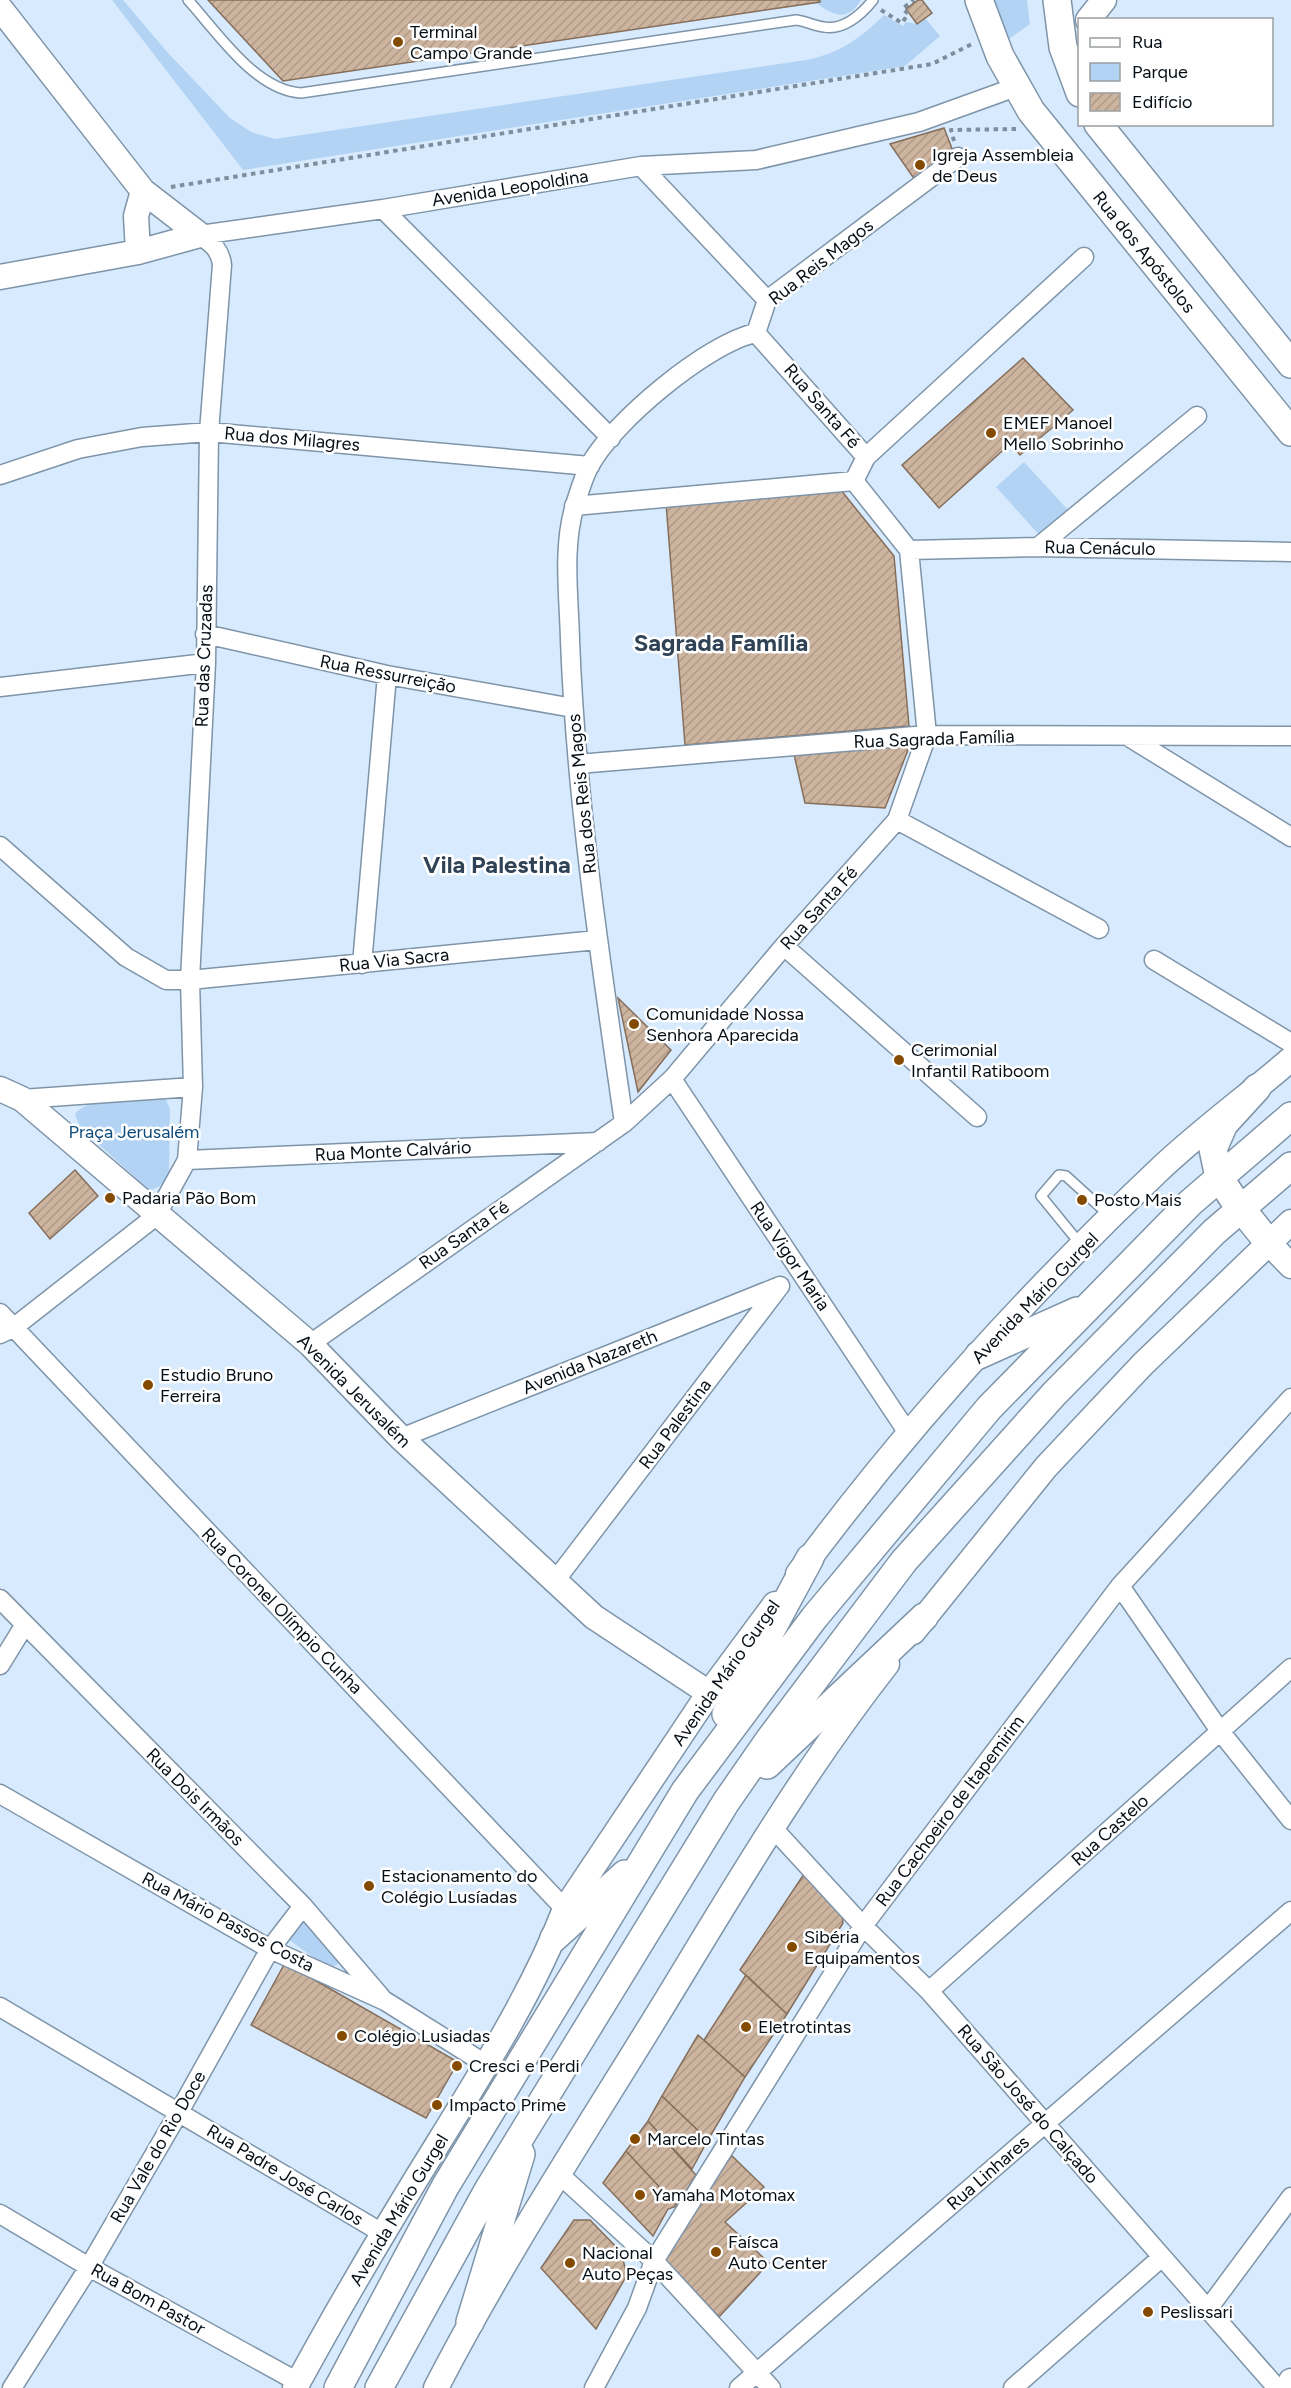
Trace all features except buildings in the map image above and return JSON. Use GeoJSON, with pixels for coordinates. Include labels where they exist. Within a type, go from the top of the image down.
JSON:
{"type":"FeatureCollection","features":[{"type":"Feature","properties":{"kind":"main road","name":"Rua dos Apóstolos"},"geometry":{"type":"LineString","coordinates":[[979,0],[991,35],[1016,87],[1044,129],[1291,432]]}},
{"type":"Feature","properties":{"kind":"main road"},"geometry":{"type":"LineString","coordinates":[[1058,0],[1071,38],[1078,81]]}},
{"type":"Feature","properties":{"kind":"main road"},"geometry":{"type":"LineString","coordinates":[[1090,18],[1104,0]]}},
{"type":"Feature","properties":{"kind":"main road"},"geometry":{"type":"LineString","coordinates":[[0,8],[142,192],[200,235]]}},
{"type":"Feature","properties":{"kind":"main road"},"geometry":{"type":"LineString","coordinates":[[1100,126],[1291,364]]}},
{"type":"Feature","properties":{"kind":"main road"},"geometry":{"type":"LineString","coordinates":[[138,252],[136,216],[142,192]]}},
{"type":"Feature","properties":{"kind":"main road","name":"Avenida Leopoldina"},"geometry":{"type":"LineString","coordinates":[[0,277],[138,252],[200,235]]}},
{"type":"Feature","properties":{"kind":"main road","name":"Avenida Mário Gurgel"},"geometry":{"type":"LineString","coordinates":[[296,2385],[384,2234],[487,2065],[554,1938],[565,1909],[709,1693],[810,1558],[908,1433],[1083,1247],[1160,1169],[1291,1059]]}},
{"type":"Feature","properties":{"kind":"main road"},"geometry":{"type":"LineString","coordinates":[[1257,1088],[1224,1124],[1213,1149],[1219,1177],[1241,1209],[1291,1266]]}},
{"type":"Feature","properties":{"kind":"main road","name":"Avenida Jerusalém"},"geometry":{"type":"LineString","coordinates":[[0,1089],[22,1100],[156,1216],[310,1344],[401,1438],[594,1617],[709,1693]]}},
{"type":"Feature","properties":{"kind":"main road","name":"Avenida Mário Gurgel"},"geometry":{"type":"LineString","coordinates":[[338,2388],[445,2187],[685,1791],[814,1618],[974,1426],[1091,1304],[1219,1177],[1291,1116]]}},
{"type":"Feature","properties":{"kind":"main road"},"geometry":{"type":"LineString","coordinates":[[379,2388],[488,2190],[726,1803],[770,1740],[904,1561],[1054,1394],[1214,1232],[1291,1166]]}},
{"type":"Feature","properties":{"kind":"main road"},"geometry":{"type":"LineString","coordinates":[[436,2388],[470,2322],[559,2174],[772,1827],[836,1730],[1046,1467],[1143,1364],[1291,1222]]}},
{"type":"Feature","properties":{"kind":"main road"},"geometry":{"type":"LineString","coordinates":[[980,1355],[1091,1304]]}},
{"type":"Feature","properties":{"kind":"main road"},"geometry":{"type":"LineString","coordinates":[[685,1791],[810,1558]]}},
{"type":"Feature","properties":{"kind":"main road"},"geometry":{"type":"LineString","coordinates":[[726,1803],[924,1617]]}},
{"type":"Feature","properties":{"kind":"main road"},"geometry":{"type":"LineString","coordinates":[[554,1938],[646,1855]]}},
{"type":"Feature","properties":{"kind":"main road"},"geometry":{"type":"LineString","coordinates":[[470,2322],[531,2119]]}},
{"type":"Feature","properties":{"kind":"main road"},"geometry":{"type":"LineString","coordinates":[[1288,2388],[1291,2381]]}},
{"type":"Feature","properties":{"kind":"street","name":"Avenida Leopoldina"},"geometry":{"type":"LineString","coordinates":[[200,235],[383,209],[641,166],[756,160],[919,122],[1016,87]]}},
{"type":"Feature","properties":{"kind":"street","name":"Rua Reis Magos"},"geometry":{"type":"LineString","coordinates":[[756,333],[767,300],[958,157]]}},
{"type":"Feature","properties":{"kind":"street"},"geometry":{"type":"LineString","coordinates":[[641,166],[767,300]]}},
{"type":"Feature","properties":{"kind":"street"},"geometry":{"type":"LineString","coordinates":[[383,209],[611,438]]}},
{"type":"Feature","properties":{"kind":"street","name":"Rua das Cruzadas"},"geometry":{"type":"LineString","coordinates":[[156,1216],[188,1160],[193,1087],[190,980],[206,663],[209,432],[222,265],[220,254],[215,246],[200,235]]}},
{"type":"Feature","properties":{"kind":"street"},"geometry":{"type":"LineString","coordinates":[[866,457],[1084,257]]}},
{"type":"Feature","properties":{"kind":"street"},"geometry":{"type":"LineString","coordinates":[[590,466],[611,438],[648,401],[711,351],[739,336],[756,333]]}},
{"type":"Feature","properties":{"kind":"street","name":"Rua Santa Fé"},"geometry":{"type":"LineString","coordinates":[[756,333],[866,457],[854,481]]}},
{"type":"Feature","properties":{"kind":"street"},"geometry":{"type":"LineString","coordinates":[[1038,547],[1197,416]]}},
{"type":"Feature","properties":{"kind":"street","name":"Rua dos Milagres"},"geometry":{"type":"LineString","coordinates":[[0,475],[78,449],[142,437],[209,432],[590,466]]}},
{"type":"Feature","properties":{"kind":"street","name":"Rua dos Reis Magos"},"geometry":{"type":"LineString","coordinates":[[590,466],[574,506],[567,543],[573,708],[597,940],[624,1123]]}},
{"type":"Feature","properties":{"kind":"street"},"geometry":{"type":"LineString","coordinates":[[574,506],[854,481],[909,550]]}},
{"type":"Feature","properties":{"kind":"street","name":"Rua Cenáculo"},"geometry":{"type":"LineString","coordinates":[[909,550],[1038,547],[1291,552]]}},
{"type":"Feature","properties":{"kind":"street","name":"Rua Santa Fé"},"geometry":{"type":"LineString","coordinates":[[310,1344],[624,1123],[672,1079],[784,946],[897,820],[927,735],[909,550]]}},
{"type":"Feature","properties":{"kind":"street","name":"Rua Ressurreição"},"geometry":{"type":"LineString","coordinates":[[205,634],[387,675],[573,708]]}},
{"type":"Feature","properties":{"kind":"street"},"geometry":{"type":"LineString","coordinates":[[0,687],[206,663]]}},
{"type":"Feature","properties":{"kind":"street"},"geometry":{"type":"LineString","coordinates":[[362,964],[387,675]]}},
{"type":"Feature","properties":{"kind":"street","name":"Rua Sagrada Família"},"geometry":{"type":"LineString","coordinates":[[578,764],[927,735],[1291,736]]}},
{"type":"Feature","properties":{"kind":"street"},"geometry":{"type":"LineString","coordinates":[[1128,736],[1291,837]]}},
{"type":"Feature","properties":{"kind":"street"},"geometry":{"type":"LineString","coordinates":[[897,820],[1099,929]]}},
{"type":"Feature","properties":{"kind":"street","name":"Rua Via Sacra"},"geometry":{"type":"LineString","coordinates":[[0,846],[126,957],[166,980],[190,980],[597,940]]}},
{"type":"Feature","properties":{"kind":"street"},"geometry":{"type":"LineString","coordinates":[[784,946],[977,1117]]}},
{"type":"Feature","properties":{"kind":"street"},"geometry":{"type":"LineString","coordinates":[[1154,960],[1291,1043]]}},
{"type":"Feature","properties":{"kind":"street","name":"Rua Vigor Maria"},"geometry":{"type":"LineString","coordinates":[[672,1079],[908,1433]]}},
{"type":"Feature","properties":{"kind":"street"},"geometry":{"type":"LineString","coordinates":[[22,1100],[193,1087]]}},
{"type":"Feature","properties":{"kind":"street","name":"Rua Monte Calvário"},"geometry":{"type":"LineString","coordinates":[[188,1160],[598,1142]]}},
{"type":"Feature","properties":{"kind":"street"},"geometry":{"type":"LineString","coordinates":[[7,1331],[156,1216]]}},
{"type":"Feature","properties":{"kind":"street","name":"Rua Palestina"},"geometry":{"type":"LineString","coordinates":[[555,1581],[780,1286],[797,1267]]}},
{"type":"Feature","properties":{"kind":"street","name":"Avenida Nazareth"},"geometry":{"type":"LineString","coordinates":[[401,1438],[780,1286]]}},
{"type":"Feature","properties":{"kind":"street","name":"Rua Coronel Olímpio Cunha"},"geometry":{"type":"LineString","coordinates":[[0,1313],[7,1331],[565,1909]]}},
{"type":"Feature","properties":{"kind":"street","name":"Rua Cachoeiro de Itapemirim"},"geometry":{"type":"LineString","coordinates":[[594,2388],[637,2308],[654,2261],[863,1926],[1120,1586],[1291,1398]]}},
{"type":"Feature","properties":{"kind":"street"},"geometry":{"type":"LineString","coordinates":[[1120,1586],[1220,1731],[1291,1820]]}},
{"type":"Feature","properties":{"kind":"street","name":"Rua Dois Irmãos"},"geometry":{"type":"LineString","coordinates":[[0,1599],[24,1626],[303,1906],[385,2001]]}},
{"type":"Feature","properties":{"kind":"street"},"geometry":{"type":"LineString","coordinates":[[0,1665],[24,1626]]}},
{"type":"Feature","properties":{"kind":"street","name":"Rua Castelo"},"geometry":{"type":"LineString","coordinates":[[929,1991],[1291,1668]]}},
{"type":"Feature","properties":{"kind":"street","name":"Rua Mário Passos Costa"},"geometry":{"type":"LineString","coordinates":[[0,1794],[270,1949],[385,2001],[487,2065]]}},
{"type":"Feature","properties":{"kind":"street","name":"Rua São José do Calçado"},"geometry":{"type":"LineString","coordinates":[[772,1827],[863,1926],[929,1991],[1277,2388]]}},
{"type":"Feature","properties":{"kind":"street","name":"Rua Vale do Rio Doce"},"geometry":{"type":"LineString","coordinates":[[12,2388],[88,2267],[179,2112],[270,1949],[303,1906]]}},
{"type":"Feature","properties":{"kind":"street","name":"Rua Linhares"},"geometry":{"type":"LineString","coordinates":[[740,2388],[1291,1911]]}},
{"type":"Feature","properties":{"kind":"street","name":"Rua Padre José Carlos"},"geometry":{"type":"LineString","coordinates":[[0,2007],[384,2234]]}},
{"type":"Feature","properties":{"kind":"street"},"geometry":{"type":"LineString","coordinates":[[559,2174],[654,2261],[771,2388]]}},
{"type":"Feature","properties":{"kind":"street"},"geometry":{"type":"LineString","coordinates":[[1208,2309],[1291,2197]]}},
{"type":"Feature","properties":{"kind":"street","name":"Rua Bom Pastor"},"geometry":{"type":"LineString","coordinates":[[0,2214],[88,2267],[296,2385]]}},
{"type":"Feature","properties":{"kind":"street"},"geometry":{"type":"LineString","coordinates":[[1013,2388],[1162,2257]]}},
{"type":"Feature","properties":{"kind":"lane"},"geometry":{"type":"LineString","coordinates":[[188,0],[263,81],[281,90],[301,93],[796,20],[823,27],[836,27],[849,21],[872,2]]}},
{"type":"Feature","properties":{"kind":"lane"},"geometry":{"type":"LineString","coordinates":[[1083,1247],[1043,1201],[1042,1192],[1063,1175],[1112,1217]]}},
{"type":"Feature","properties":{"kind":"path"},"geometry":{"type":"LineString","coordinates":[[872,2],[902,23],[908,14],[903,8],[914,0]]}},
{"type":"Feature","properties":{"kind":"path"},"geometry":{"type":"LineString","coordinates":[[142,192],[932,64],[991,35]]}},
{"type":"Feature","properties":{"kind":"path"},"geometry":{"type":"LineString","coordinates":[[958,157],[951,130],[1044,129]]}},
{"type":"Feature","properties":{"kind":"green space"},"geometry":{"type":"Polygon","coordinates":[[[112,0],[123,0],[168,53],[230,118],[251,132],[275,139],[806,60],[828,54],[848,44],[884,15],[903,26],[906,22],[917,24],[925,18],[940,36],[905,66],[243,170],[112,0]]]}},
{"type":"Feature","properties":{"kind":"green space"},"geometry":{"type":"Polygon","coordinates":[[[820,0],[861,0],[851,12],[840,15],[816,3],[820,0]]]}},
{"type":"Feature","properties":{"kind":"green space"},"geometry":{"type":"Polygon","coordinates":[[[988,0],[1027,0],[1030,24],[1006,41],[988,0]]]}},
{"type":"Feature","properties":{"kind":"green space"},"geometry":{"type":"Polygon","coordinates":[[[1024,462],[1070,512],[1042,538],[996,487],[1024,462]]]}},
{"type":"Feature","properties":{"kind":"green space","name":"Praça Jerusalém"},"geometry":{"type":"Polygon","coordinates":[[[165,1097],[170,1109],[169,1174],[160,1186],[150,1191],[80,1127],[75,1114],[92,1103],[104,1100],[165,1097]]]}},
{"type":"Feature","properties":{"kind":"green space"},"geometry":{"type":"Polygon","coordinates":[[[303,1916],[341,1962],[330,1969],[288,1939],[303,1916]]]}},
{"type":"Feature","properties":{"kind":"place","name":"Terminal Campo Grande"},"geometry":{"type":"Point","coordinates":[398,42]}},
{"type":"Feature","properties":{"kind":"place","name":"Igreja Assembleia de Deus"},"geometry":{"type":"Point","coordinates":[920,165]}},
{"type":"Feature","properties":{"kind":"place","name":"EMEF Manoel Mello Sobrinho"},"geometry":{"type":"Point","coordinates":[991,433]}},
{"type":"Feature","properties":{"kind":"place","name":"Comunidade Nossa Senhora Aparecida"},"geometry":{"type":"Point","coordinates":[634,1024]}},
{"type":"Feature","properties":{"kind":"place","name":"Cerimonial Infantil Ratiboom"},"geometry":{"type":"Point","coordinates":[899,1060]}},
{"type":"Feature","properties":{"kind":"place","name":"Padaria Pão Bom"},"geometry":{"type":"Point","coordinates":[110,1198]}},
{"type":"Feature","properties":{"kind":"place","name":"Posto Mais"},"geometry":{"type":"Point","coordinates":[1082,1200]}},
{"type":"Feature","properties":{"kind":"place","name":"Estudio Bruno Ferreira"},"geometry":{"type":"Point","coordinates":[148,1385]}},
{"type":"Feature","properties":{"kind":"place","name":"Estacionamento do Colégio Lusíadas"},"geometry":{"type":"Point","coordinates":[369,1886]}},
{"type":"Feature","properties":{"kind":"place","name":"Sibéria Equipamentos"},"geometry":{"type":"Point","coordinates":[792,1947]}},
{"type":"Feature","properties":{"kind":"place","name":"Eletrotintas"},"geometry":{"type":"Point","coordinates":[746,2027]}},
{"type":"Feature","properties":{"kind":"place","name":"Colégio Lusiadas"},"geometry":{"type":"Point","coordinates":[342,2036]}},
{"type":"Feature","properties":{"kind":"place","name":"Cresci e Perdi"},"geometry":{"type":"Point","coordinates":[457,2066]}},
{"type":"Feature","properties":{"kind":"place","name":"Impacto Prime"},"geometry":{"type":"Point","coordinates":[437,2105]}},
{"type":"Feature","properties":{"kind":"place","name":"Marcelo Tintas"},"geometry":{"type":"Point","coordinates":[635,2139]}},
{"type":"Feature","properties":{"kind":"place","name":"Yamaha Motomax"},"geometry":{"type":"Point","coordinates":[640,2195]}},
{"type":"Feature","properties":{"kind":"place","name":"Faísca Auto Center"},"geometry":{"type":"Point","coordinates":[716,2252]}},
{"type":"Feature","properties":{"kind":"place","name":"Nacional Auto Peças"},"geometry":{"type":"Point","coordinates":[570,2263]}},
{"type":"Feature","properties":{"kind":"place","name":"Peslissari"},"geometry":{"type":"Point","coordinates":[1148,2312]}},
{"type":"Feature","properties":{"kind":"district","name":"Sagrada Família"},"geometry":{"type":"Point","coordinates":[721,643]}},
{"type":"Feature","properties":{"kind":"district","name":"Vila Palestina"},"geometry":{"type":"Point","coordinates":[497,865]}}]}
